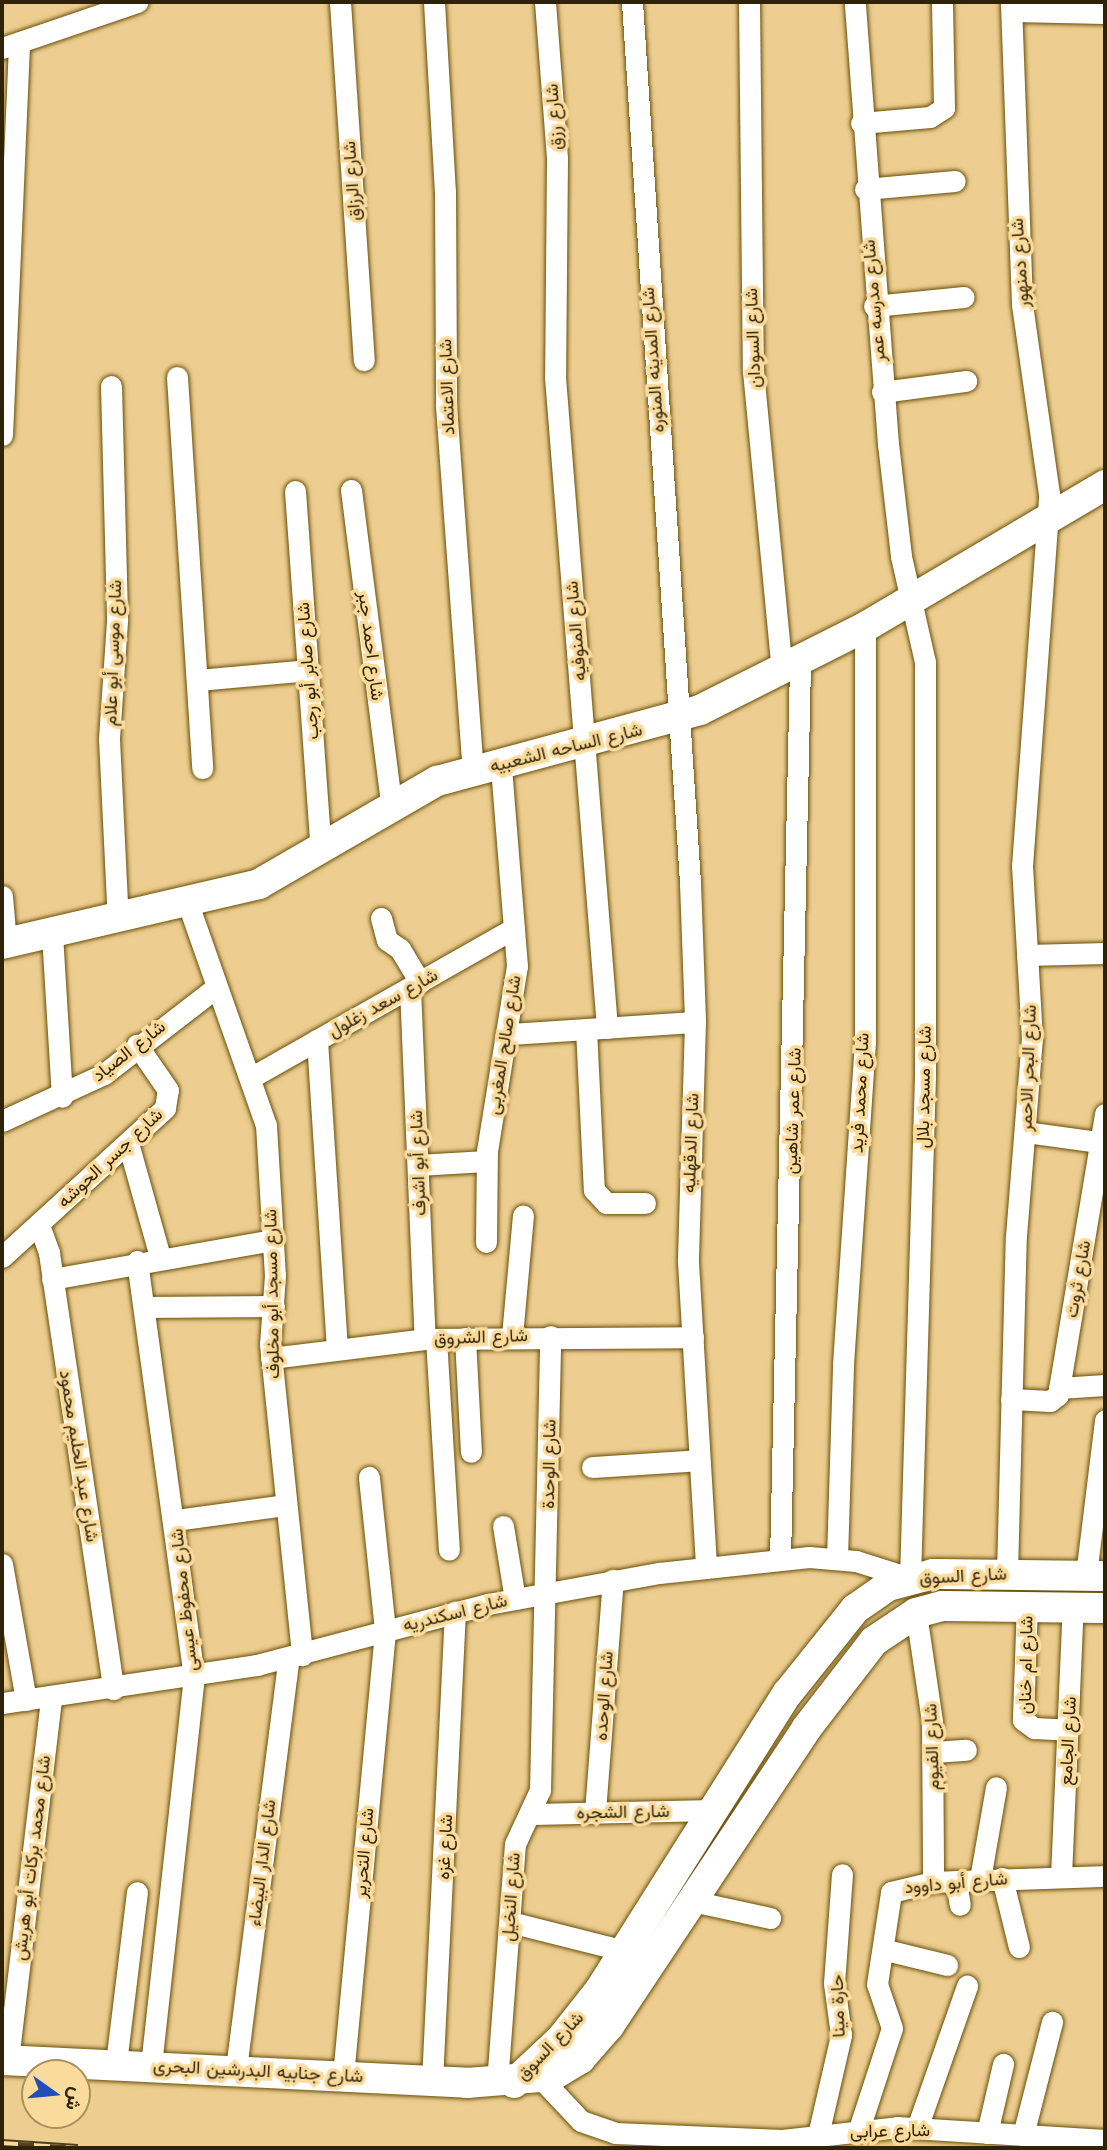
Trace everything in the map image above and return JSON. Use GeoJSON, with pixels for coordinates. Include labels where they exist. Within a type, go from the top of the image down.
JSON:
{"type":"FeatureCollection","features":[{"type":"Feature","properties":{"kind":"street"},"geometry":{"type":"LineString","coordinates":[[2,435],[10,45],[137,2]]}},
{"type":"Feature","properties":{"kind":"street","name":"شارع الرزاق"},"geometry":{"type":"LineString","coordinates":[[340,2],[364,360]]}},
{"type":"Feature","properties":{"kind":"street","name":"شارع الاعتماد"},"geometry":{"type":"LineString","coordinates":[[434,2],[445,191],[446,406],[487,768]]}},
{"type":"Feature","properties":{"kind":"street","name":"شارع رزق"},"geometry":{"type":"LineString","coordinates":[[545,2],[556,233]]}},
{"type":"Feature","properties":{"kind":"street","name":"شارع المدينه المنوره"},"geometry":{"type":"LineString","coordinates":[[632,2],[681,718]]}},
{"type":"Feature","properties":{"kind":"street","name":"شارع السودان"},"geometry":{"type":"LineString","coordinates":[[749,2],[753,371],[791,668]]}},
{"type":"Feature","properties":{"kind":"street","name":"شارع مدرسه عمر"},"geometry":{"type":"LineString","coordinates":[[855,2],[865,189],[882,392],[901,556],[912,598]]}},
{"type":"Feature","properties":{"kind":"street"},"geometry":{"type":"LineString","coordinates":[[861,123],[930,117],[944,108],[942,2]]}},
{"type":"Feature","properties":{"kind":"street"},"geometry":{"type":"LineString","coordinates":[[1012,6],[1105,12]]}},
{"type":"Feature","properties":{"kind":"street","name":"شارع دمنهور"},"geometry":{"type":"LineString","coordinates":[[1012,6],[1017,236],[1049,480],[1045,521]]}},
{"type":"Feature","properties":{"kind":"street"},"geometry":{"type":"LineString","coordinates":[[865,189],[955,181]]}},
{"type":"Feature","properties":{"kind":"street","name":"شارع المنوفيه"},"geometry":{"type":"LineString","coordinates":[[556,233],[555,377],[607,1028]]}},
{"type":"Feature","properties":{"kind":"street"},"geometry":{"type":"LineString","coordinates":[[874,306],[964,297]]}},
{"type":"Feature","properties":{"kind":"street"},"geometry":{"type":"LineString","coordinates":[[177,376],[202,768]]}},
{"type":"Feature","properties":{"kind":"street"},"geometry":{"type":"LineString","coordinates":[[882,392],[966,381]]}},
{"type":"Feature","properties":{"kind":"street","name":"شارع موسى أبو علام"},"geometry":{"type":"LineString","coordinates":[[111,386],[117,621],[109,739],[118,920]]}},
{"type":"Feature","properties":{"kind":"street","name":"شارع الساحه الشعبيه"},"geometry":{"type":"LineString","coordinates":[[4,944],[188,904],[272,879],[321,851],[391,803],[487,768],[585,745],[681,718],[791,668],[1105,485]]}},
{"type":"Feature","properties":{"kind":"street","name":"شارع احمد جبر"},"geometry":{"type":"LineString","coordinates":[[351,490],[391,803]]}},
{"type":"Feature","properties":{"kind":"street","name":"شارع صابر أبو رجب"},"geometry":{"type":"LineString","coordinates":[[295,491],[321,851]]}},
{"type":"Feature","properties":{"kind":"street","name":"شارع البحر الاحمر"},"geometry":{"type":"LineString","coordinates":[[1007,1573],[1011,1399],[1032,1039],[1022,866],[1045,521]]}},
{"type":"Feature","properties":{"kind":"street","name":"شارع مسجد بلال"},"geometry":{"type":"LineString","coordinates":[[910,1578],[925,1076],[925,662],[912,598]]}},
{"type":"Feature","properties":{"kind":"street","name":"شارع محمد فريد"},"geometry":{"type":"LineString","coordinates":[[837,1558],[843,1364],[864,1042],[865,627]]}},
{"type":"Feature","properties":{"kind":"street","name":"شارع عمر شاهين"},"geometry":{"type":"LineString","coordinates":[[780,1560],[791,668]]}},
{"type":"Feature","properties":{"kind":"street"},"geometry":{"type":"LineString","coordinates":[[197,680],[308,670]]}},
{"type":"Feature","properties":{"kind":"street","name":"شارع الدقهليه"},"geometry":{"type":"LineString","coordinates":[[681,718],[695,1022],[688,1233],[706,1567]]}},
{"type":"Feature","properties":{"kind":"street","name":"شارع صالح المغربى"},"geometry":{"type":"LineString","coordinates":[[486,1242],[486,1161],[509,1034],[517,966],[514,928],[487,768]]}},
{"type":"Feature","properties":{"kind":"street"},"geometry":{"type":"LineString","coordinates":[[2,895],[4,944]]}},
{"type":"Feature","properties":{"kind":"street","name":"شارع مسجد أبو مخلوف"},"geometry":{"type":"LineString","coordinates":[[188,904],[214,989],[252,1077],[268,1139],[274,1240],[271,1358],[285,1504],[295,1656]]}},
{"type":"Feature","properties":{"kind":"street"},"geometry":{"type":"LineString","coordinates":[[381,918],[387,940],[400,948],[415,985]]}},
{"type":"Feature","properties":{"kind":"street","name":"شارع سعد زغلول"},"geometry":{"type":"LineString","coordinates":[[252,1077],[514,928]]}},
{"type":"Feature","properties":{"kind":"street"},"geometry":{"type":"LineString","coordinates":[[52,934],[62,1097]]}},
{"type":"Feature","properties":{"kind":"street"},"geometry":{"type":"LineString","coordinates":[[1027,955],[1105,953],[1105,947]]}},
{"type":"Feature","properties":{"kind":"street","name":"شارع أبو اشرف"},"geometry":{"type":"LineString","coordinates":[[415,985],[418,1165],[449,1550]]}},
{"type":"Feature","properties":{"kind":"street","name":"شارع الصياد"},"geometry":{"type":"LineString","coordinates":[[2,1121],[62,1097],[214,989]]}},
{"type":"Feature","properties":{"kind":"street"},"geometry":{"type":"LineString","coordinates":[[509,1034],[695,1022]]}},
{"type":"Feature","properties":{"kind":"street"},"geometry":{"type":"LineString","coordinates":[[586,1029],[594,1190],[606,1203],[645,1203]]}},
{"type":"Feature","properties":{"kind":"street"},"geometry":{"type":"LineString","coordinates":[[317,1040],[337,1348]]}},
{"type":"Feature","properties":{"kind":"street","name":"شارع جسر الحوشه"},"geometry":{"type":"LineString","coordinates":[[2,1257],[128,1143],[169,1096],[137,1045]]}},
{"type":"Feature","properties":{"kind":"street","name":"شارع ثروت"},"geometry":{"type":"LineString","coordinates":[[1059,1388],[1096,1223],[1105,1114]]}},
{"type":"Feature","properties":{"kind":"street"},"geometry":{"type":"LineString","coordinates":[[1026,1132],[1103,1143]]}},
{"type":"Feature","properties":{"kind":"street"},"geometry":{"type":"LineString","coordinates":[[128,1143],[160,1258]]}},
{"type":"Feature","properties":{"kind":"street"},"geometry":{"type":"LineString","coordinates":[[418,1165],[486,1161]]}},
{"type":"Feature","properties":{"kind":"street"},"geometry":{"type":"LineString","coordinates":[[512,1336],[523,1216]]}},
{"type":"Feature","properties":{"kind":"street","name":"شارع عبد الحليم محمود"},"geometry":{"type":"LineString","coordinates":[[39,1225],[52,1279],[113,1689]]}},
{"type":"Feature","properties":{"kind":"street"},"geometry":{"type":"LineString","coordinates":[[52,1279],[137,1261],[274,1240]]}},
{"type":"Feature","properties":{"kind":"street","name":"شارع محفوظ عيسى"},"geometry":{"type":"LineString","coordinates":[[137,1261],[176,1520],[194,1676],[151,2065]]}},
{"type":"Feature","properties":{"kind":"street"},"geometry":{"type":"LineString","coordinates":[[144,1307],[274,1306]]}},
{"type":"Feature","properties":{"kind":"street","name":"شارع الشروق"},"geometry":{"type":"LineString","coordinates":[[271,1358],[337,1348],[431,1339],[512,1336],[693,1337]]}},
{"type":"Feature","properties":{"kind":"street","name":"شارع الوحدة"},"geometry":{"type":"LineString","coordinates":[[547,1592],[550,1336]]}},
{"type":"Feature","properties":{"kind":"street"},"geometry":{"type":"LineString","coordinates":[[465,1338],[471,1452]]}},
{"type":"Feature","properties":{"kind":"street"},"geometry":{"type":"LineString","coordinates":[[1011,1399],[1053,1400],[1059,1388],[1105,1385]]}},
{"type":"Feature","properties":{"kind":"street"},"geometry":{"type":"LineString","coordinates":[[1096,1576],[1105,1420]]}},
{"type":"Feature","properties":{"kind":"street"},"geometry":{"type":"LineString","coordinates":[[592,1467],[699,1460]]}},
{"type":"Feature","properties":{"kind":"street","name":"شارع التحرير"},"geometry":{"type":"LineString","coordinates":[[343,2076],[385,1630],[369,1478]]}},
{"type":"Feature","properties":{"kind":"street"},"geometry":{"type":"LineString","coordinates":[[176,1520],[285,1504]]}},
{"type":"Feature","properties":{"kind":"street"},"geometry":{"type":"LineString","coordinates":[[503,1526],[515,1599]]}},
{"type":"Feature","properties":{"kind":"street","name":"شارع اسكندريه"},"geometry":{"type":"LineString","coordinates":[[2,1703],[194,1676],[295,1656],[455,1612],[547,1592],[706,1567],[837,1558],[910,1578]]}},
{"type":"Feature","properties":{"kind":"street"},"geometry":{"type":"LineString","coordinates":[[2,1564],[26,1700]]}},
{"type":"Feature","properties":{"kind":"street","name":"شارع السوق"},"geometry":{"type":"LineString","coordinates":[[521,2078],[580,2017],[625,1951],[787,1694],[841,1624],[870,1597],[910,1578],[1007,1573],[1096,1576]]}},
{"type":"Feature","properties":{"kind":"street","name":"شارع الوحده"},"geometry":{"type":"LineString","coordinates":[[595,1812],[613,1580]]}},
{"type":"Feature","properties":{"kind":"street","name":"شارع النخيل"},"geometry":{"type":"LineString","coordinates":[[521,2078],[510,1922],[515,1844],[532,1814],[540,1790],[547,1592]]}},
{"type":"Feature","properties":{"kind":"street","name":"شارع السوق"},"geometry":{"type":"LineString","coordinates":[[521,2078],[571,2066],[595,2043],[853,1663],[916,1613],[974,1601],[1105,1608]]}},
{"type":"Feature","properties":{"kind":"street","name":"شارع ام خنان"},"geometry":{"type":"LineString","coordinates":[[1027,1603],[1023,1720],[1034,1728],[1068,1730]]}},
{"type":"Feature","properties":{"kind":"street","name":"شارع الجامع"},"geometry":{"type":"LineString","coordinates":[[1062,1876],[1073,1606]]}},
{"type":"Feature","properties":{"kind":"street","name":"شارع غزه"},"geometry":{"type":"LineString","coordinates":[[432,2081],[455,1612]]}},
{"type":"Feature","properties":{"kind":"street","name":"شارع الفيوم"},"geometry":{"type":"LineString","coordinates":[[916,1613],[934,1752],[933,1882]]}},
{"type":"Feature","properties":{"kind":"street","name":"شارع الدار البيضاء"},"geometry":{"type":"LineString","coordinates":[[236,2069],[295,1656]]}},
{"type":"Feature","properties":{"kind":"street","name":"شارع محمد بركات أبو هريش"},"geometry":{"type":"LineString","coordinates":[[5,2060],[51,1697]]}},
{"type":"Feature","properties":{"kind":"street"},"geometry":{"type":"LineString","coordinates":[[934,1752],[966,1750]]}},
{"type":"Feature","properties":{"kind":"street"},"geometry":{"type":"LineString","coordinates":[[980,1880],[996,1787]]}},
{"type":"Feature","properties":{"kind":"street","name":"شارع الشجره"},"geometry":{"type":"LineString","coordinates":[[532,1814],[714,1810]]}},
{"type":"Feature","properties":{"kind":"street","name":"حارة مينا"},"geometry":{"type":"LineString","coordinates":[[818,2135],[841,2035],[834,1983],[842,1874]]}},
{"type":"Feature","properties":{"kind":"street","name":"شارع أبو داوود"},"geometry":{"type":"LineString","coordinates":[[859,2129],[892,2028],[877,1996],[886,1950],[891,1892],[933,1882],[1105,1876]]}},
{"type":"Feature","properties":{"kind":"street"},"geometry":{"type":"LineString","coordinates":[[1002,1878],[1019,1947]]}},
{"type":"Feature","properties":{"kind":"street"},"geometry":{"type":"LineString","coordinates":[[956,1881],[960,1905]]}},
{"type":"Feature","properties":{"kind":"street"},"geometry":{"type":"LineString","coordinates":[[116,2063],[137,1892]]}},
{"type":"Feature","properties":{"kind":"street"},"geometry":{"type":"LineString","coordinates":[[692,1901],[770,1918]]}},
{"type":"Feature","properties":{"kind":"street"},"geometry":{"type":"LineString","coordinates":[[510,1922],[625,1951]]}},
{"type":"Feature","properties":{"kind":"street"},"geometry":{"type":"LineString","coordinates":[[886,1950],[947,1965]]}},
{"type":"Feature","properties":{"kind":"street"},"geometry":{"type":"LineString","coordinates":[[917,2128],[967,1986]]}},
{"type":"Feature","properties":{"kind":"street"},"geometry":{"type":"LineString","coordinates":[[1023,2135],[1052,2022]]}},
{"type":"Feature","properties":{"kind":"street","name":"شارع جنابيه البدرشين البحرى"},"geometry":{"type":"LineString","coordinates":[[5,2060],[116,2063],[432,2081],[521,2078]]}},
{"type":"Feature","properties":{"kind":"street"},"geometry":{"type":"LineString","coordinates":[[987,2133],[1003,2064]]}},
{"type":"Feature","properties":{"kind":"street","name":"شارع عرابى"},"geometry":{"type":"LineString","coordinates":[[521,2078],[581,2121],[615,2133],[818,2135],[859,2129],[917,2128],[1105,2140]]}},
{"type":"Feature","properties":{"kind":"railway"},"geometry":{"type":"LineString","coordinates":[[2,2143],[78,2148]]}}]}
